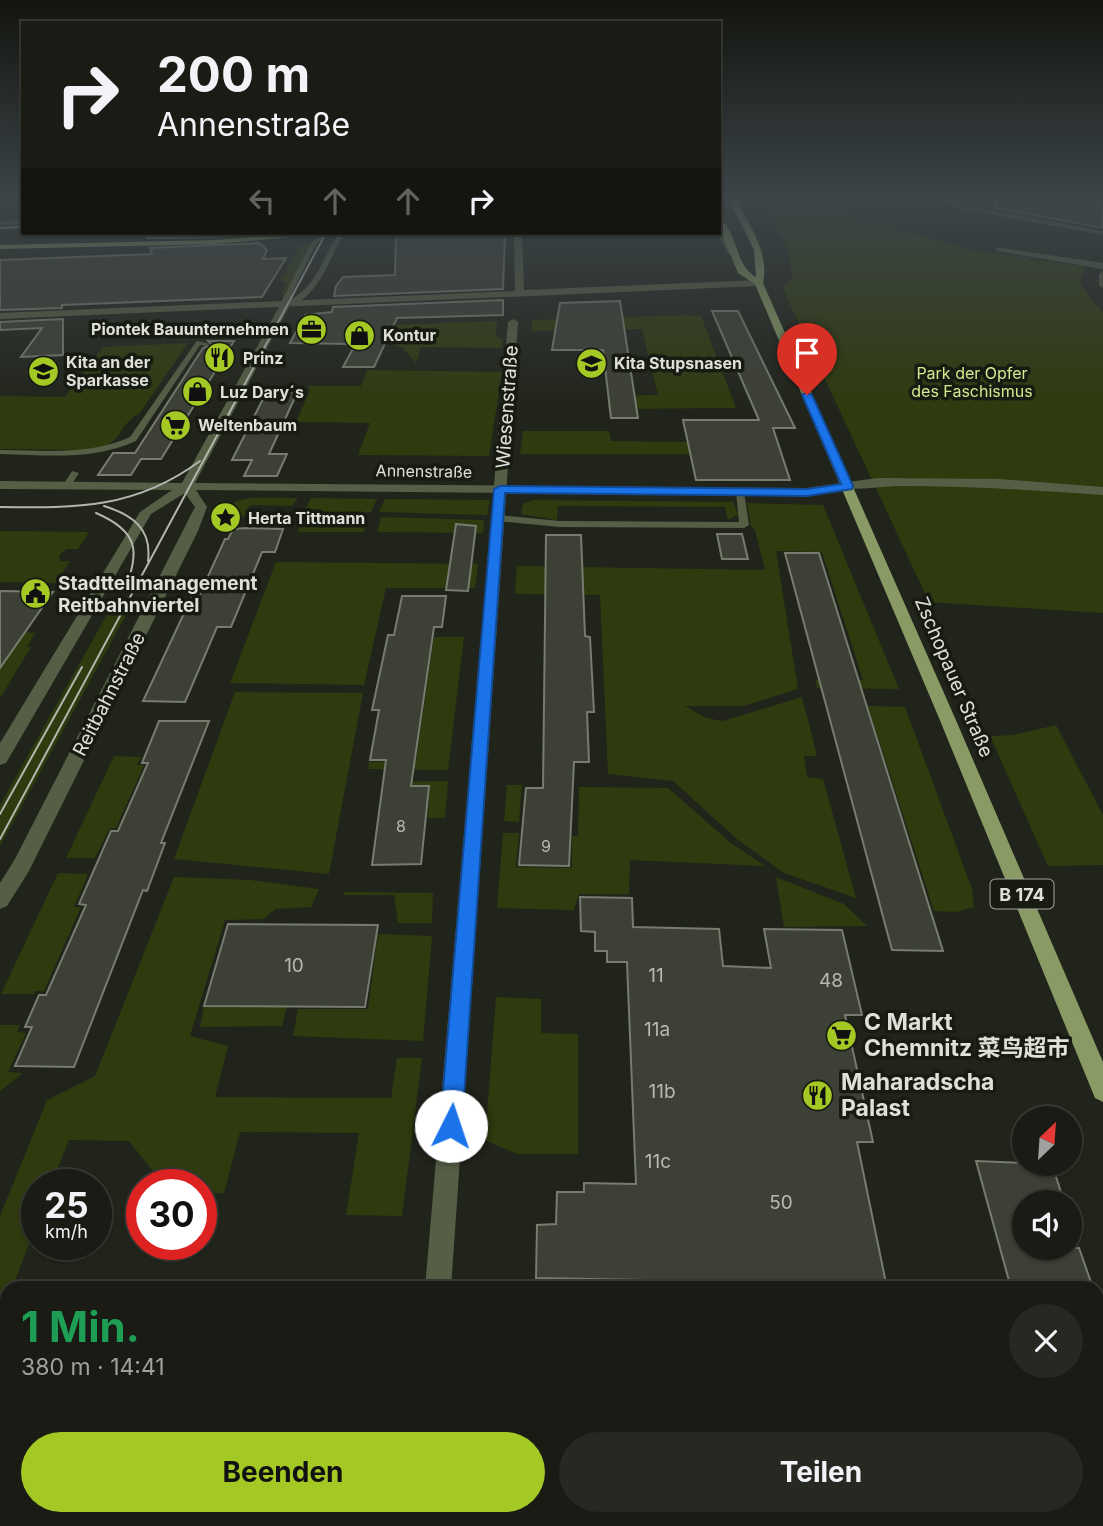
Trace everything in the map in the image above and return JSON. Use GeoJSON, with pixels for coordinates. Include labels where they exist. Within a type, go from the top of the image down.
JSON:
{"type":"FeatureCollection","features":[{"type":"Feature","properties":{"kind":"main road"},"geometry":{"type":"LineString","coordinates":[[741,268],[743,273],[759,284]]}},
{"type":"Feature","properties":{"kind":"main road","name":"Zschopauer Straße"},"geometry":{"type":"LineString","coordinates":[[762,268],[759,284],[848,486],[1103,1090]]}},
{"type":"Feature","properties":{"kind":"street"},"geometry":{"type":"LineString","coordinates":[[519,268],[520,292]]}},
{"type":"Feature","properties":{"kind":"street"},"geometry":{"type":"LineString","coordinates":[[1103,274],[1103,285]]}},
{"type":"Feature","properties":{"kind":"street"},"geometry":{"type":"LineString","coordinates":[[0,316],[759,284]]}},
{"type":"Feature","properties":{"kind":"street"},"geometry":{"type":"LineString","coordinates":[[0,758],[146,512],[187,486],[285,305]]}},
{"type":"Feature","properties":{"kind":"street","name":"Wiesenstraße"},"geometry":{"type":"LineString","coordinates":[[439,1281],[513,322]]}},
{"type":"Feature","properties":{"kind":"street"},"geometry":{"type":"LineString","coordinates":[[848,486],[878,482],[999,483],[1103,491]]}},
{"type":"Feature","properties":{"kind":"street","name":"Annenstraße"},"geometry":{"type":"LineString","coordinates":[[0,485],[740,492],[807,492],[848,486]]}},
{"type":"Feature","properties":{"kind":"street","name":"Reitbahnstraße"},"geometry":{"type":"LineString","coordinates":[[0,900],[22,866],[198,516],[201,508],[187,486]]}},
{"type":"Feature","properties":{"kind":"lane"},"geometry":{"type":"LineString","coordinates":[[301,268],[285,305],[301,298],[313,288],[323,268]]}},
{"type":"Feature","properties":{"kind":"lane"},"geometry":{"type":"LineString","coordinates":[[739,268],[743,273]]}},
{"type":"Feature","properties":{"kind":"lane"},"geometry":{"type":"LineString","coordinates":[[0,452],[90,452],[120,446],[133,439],[198,344],[206,344]]}},
{"type":"Feature","properties":{"kind":"lane"},"geometry":{"type":"LineString","coordinates":[[67,485],[75,473]]}},
{"type":"Feature","properties":{"kind":"lane"},"geometry":{"type":"LineString","coordinates":[[498,518],[560,524],[744,525],[740,492]]}},
{"type":"Feature","properties":{"kind":"green space"},"geometry":{"type":"Polygon","coordinates":[[[287,268],[298,268],[285,295],[281,294],[287,284],[280,280],[287,268]]]}},
{"type":"Feature","properties":{"kind":"green space","name":"Park der Opfer des Faschismus"},"geometry":{"type":"Polygon","coordinates":[[[791,268],[1085,268],[1080,282],[1103,312],[1103,613],[929,602],[783,289],[793,276],[791,268]]]}},
{"type":"Feature","properties":{"kind":"green space"},"geometry":{"type":"Polygon","coordinates":[[[701,316],[736,408],[608,409],[608,396],[658,395],[642,329],[532,331],[532,320],[701,316]]]}},
{"type":"Feature","properties":{"kind":"green space"},"geometry":{"type":"Polygon","coordinates":[[[497,321],[496,336],[503,339],[502,348],[421,347],[416,363],[403,348],[385,342],[391,325],[497,321]]]}},
{"type":"Feature","properties":{"kind":"green space"},"geometry":{"type":"Polygon","coordinates":[[[188,343],[139,414],[127,423],[117,438],[105,446],[96,450],[0,449],[0,396],[65,397],[103,347],[188,343]]]}},
{"type":"Feature","properties":{"kind":"green space"},"geometry":{"type":"Polygon","coordinates":[[[367,370],[502,372],[489,456],[358,455],[370,423],[296,422],[310,390],[308,386],[361,386],[367,370]]]}},
{"type":"Feature","properties":{"kind":"green space"},"geometry":{"type":"Polygon","coordinates":[[[523,431],[609,431],[611,441],[696,442],[699,454],[520,454],[523,431]]]}},
{"type":"Feature","properties":{"kind":"green space"},"geometry":{"type":"Polygon","coordinates":[[[250,498],[298,498],[292,506],[250,505],[244,517],[226,516],[236,501],[250,498]]]}},
{"type":"Feature","properties":{"kind":"green space"},"geometry":{"type":"Polygon","coordinates":[[[311,498],[377,499],[371,512],[354,515],[303,514],[311,498]]]}},
{"type":"Feature","properties":{"kind":"green space"},"geometry":{"type":"Polygon","coordinates":[[[385,499],[490,500],[487,515],[379,512],[385,499]]]}},
{"type":"Feature","properties":{"kind":"green space"},"geometry":{"type":"Polygon","coordinates":[[[533,500],[733,502],[738,514],[728,520],[725,507],[558,506],[557,520],[521,514],[523,504],[533,500]]]}},
{"type":"Feature","properties":{"kind":"green space"},"geometry":{"type":"Polygon","coordinates":[[[747,503],[823,505],[899,689],[817,688],[815,680],[863,680],[822,552],[776,551],[798,689],[743,706],[685,706],[706,718],[723,721],[802,697],[817,756],[804,756],[807,777],[823,779],[856,898],[784,873],[737,839],[673,781],[608,774],[600,595],[515,594],[517,566],[765,570],[755,530],[751,526],[747,503]]]}},
{"type":"Feature","properties":{"kind":"green space"},"geometry":{"type":"Polygon","coordinates":[[[368,517],[364,532],[297,532],[302,521],[352,521],[368,517]]]}},
{"type":"Feature","properties":{"kind":"green space"},"geometry":{"type":"Polygon","coordinates":[[[381,517],[482,520],[483,533],[377,532],[381,517]]]}},
{"type":"Feature","properties":{"kind":"green space"},"geometry":{"type":"Polygon","coordinates":[[[0,531],[89,532],[78,549],[67,549],[59,555],[60,561],[70,561],[56,583],[0,582],[0,531]]]}},
{"type":"Feature","properties":{"kind":"green space"},"geometry":{"type":"Polygon","coordinates":[[[276,562],[478,564],[475,588],[386,588],[364,685],[230,683],[276,562]]]}},
{"type":"Feature","properties":{"kind":"green space"},"geometry":{"type":"Polygon","coordinates":[[[113,604],[132,604],[0,846],[0,805],[113,604]]]}},
{"type":"Feature","properties":{"kind":"green space"},"geometry":{"type":"Polygon","coordinates":[[[24,632],[35,633],[27,647],[31,647],[0,698],[0,669],[24,632]]]}},
{"type":"Feature","properties":{"kind":"green space"},"geometry":{"type":"Polygon","coordinates":[[[434,637],[464,637],[448,770],[368,769],[369,762],[416,762],[434,637]]]}},
{"type":"Feature","properties":{"kind":"green space"},"geometry":{"type":"Polygon","coordinates":[[[235,692],[363,693],[329,874],[174,859],[235,692]]]}},
{"type":"Feature","properties":{"kind":"green space"},"geometry":{"type":"Polygon","coordinates":[[[868,706],[905,707],[972,889],[974,907],[956,912],[934,911],[868,706]]]}},
{"type":"Feature","properties":{"kind":"green space"},"geometry":{"type":"Polygon","coordinates":[[[1056,725],[1103,815],[1103,865],[1048,866],[990,736],[1013,735],[1056,725]]]}},
{"type":"Feature","properties":{"kind":"green space"},"geometry":{"type":"Polygon","coordinates":[[[114,756],[141,757],[137,765],[144,765],[116,828],[109,829],[95,858],[66,858],[114,756]]]}},
{"type":"Feature","properties":{"kind":"green space"},"geometry":{"type":"Polygon","coordinates":[[[448,781],[445,818],[428,818],[430,785],[382,786],[383,782],[448,781]]]}},
{"type":"Feature","properties":{"kind":"green space"},"geometry":{"type":"Polygon","coordinates":[[[507,785],[522,785],[519,822],[504,821],[507,785]]]}},
{"type":"Feature","properties":{"kind":"green space"},"geometry":{"type":"Polygon","coordinates":[[[579,787],[668,788],[731,843],[765,866],[630,860],[629,894],[579,894],[574,910],[497,908],[503,833],[519,833],[516,867],[572,868],[572,836],[578,836],[579,787]]]}},
{"type":"Feature","properties":{"kind":"green space"},"geometry":{"type":"Polygon","coordinates":[[[58,873],[88,874],[74,907],[81,907],[44,991],[35,991],[34,994],[1,994],[58,873]]]}},
{"type":"Feature","properties":{"kind":"green space"},"geometry":{"type":"Polygon","coordinates":[[[174,877],[251,880],[319,889],[311,907],[276,909],[263,919],[225,920],[190,1036],[228,1046],[215,1097],[391,1098],[397,1058],[422,1058],[402,1216],[346,1215],[359,1133],[240,1132],[224,1193],[217,1193],[217,1169],[151,1169],[129,1141],[69,1140],[57,1169],[21,1169],[23,1260],[15,1281],[0,1281],[0,1216],[47,1100],[95,1076],[174,877]]]}},
{"type":"Feature","properties":{"kind":"green space"},"geometry":{"type":"Polygon","coordinates":[[[776,877],[844,904],[867,926],[784,927],[776,877]]]}},
{"type":"Feature","properties":{"kind":"green space"},"geometry":{"type":"Polygon","coordinates":[[[344,892],[433,893],[432,923],[398,923],[394,895],[343,895],[344,892]]]}},
{"type":"Feature","properties":{"kind":"green space"},"geometry":{"type":"Polygon","coordinates":[[[378,934],[432,936],[423,1041],[293,1036],[298,1009],[368,1009],[378,934]]]}},
{"type":"Feature","properties":{"kind":"green space"},"geometry":{"type":"Polygon","coordinates":[[[496,997],[541,999],[541,1033],[578,1034],[578,1154],[517,1154],[485,1140],[496,997]]]}},
{"type":"Feature","properties":{"kind":"green space"},"geometry":{"type":"Polygon","coordinates":[[[204,1006],[287,1006],[282,1026],[200,1027],[204,1006]]]}},
{"type":"Feature","properties":{"kind":"green space"},"geometry":{"type":"Polygon","coordinates":[[[0,1025],[20,1025],[17,1032],[26,1033],[8,1072],[23,1073],[0,1091],[0,1025]]]}},
{"type":"Feature","properties":{"kind":"building"},"geometry":{"type":"Polygon","coordinates":[[[0,268],[280,268],[262,297],[0,310],[0,268]]]}},
{"type":"Feature","properties":{"kind":"building"},"geometry":{"type":"Polygon","coordinates":[[[395,268],[504,268],[503,289],[334,296],[336,286],[343,277],[395,275],[395,268]]]}},
{"type":"Feature","properties":{"kind":"building"},"geometry":{"type":"Polygon","coordinates":[[[503,300],[503,315],[397,318],[374,367],[343,367],[355,345],[352,344],[290,343],[305,315],[332,312],[333,307],[503,300]]]}},
{"type":"Feature","properties":{"kind":"building"},"geometry":{"type":"Polygon","coordinates":[[[620,301],[638,418],[611,418],[603,350],[552,350],[560,303],[620,301]]]}},
{"type":"Feature","properties":{"kind":"building"},"geometry":{"type":"Polygon","coordinates":[[[712,311],[738,311],[795,428],[773,428],[790,480],[696,480],[683,420],[759,420],[712,311]]]}},
{"type":"Feature","properties":{"kind":"building"},"geometry":{"type":"Polygon","coordinates":[[[63,319],[63,355],[21,357],[42,328],[0,330],[0,322],[63,319]]]}},
{"type":"Feature","properties":{"kind":"building"},"geometry":{"type":"Polygon","coordinates":[[[208,341],[234,341],[161,459],[141,459],[131,475],[98,475],[113,453],[135,453],[203,348],[212,345],[208,341]]]}},
{"type":"Feature","properties":{"kind":"building"},"geometry":{"type":"Polygon","coordinates":[[[266,393],[297,393],[269,454],[287,454],[277,476],[244,476],[252,460],[232,460],[266,393]]]}},
{"type":"Feature","properties":{"kind":"building"},"geometry":{"type":"Polygon","coordinates":[[[456,524],[476,526],[468,591],[446,590],[456,524]]]}},
{"type":"Feature","properties":{"kind":"building"},"geometry":{"type":"Polygon","coordinates":[[[233,529],[283,529],[275,552],[262,552],[231,627],[217,627],[185,702],[143,701],[193,594],[200,594],[225,539],[228,539],[233,529]]]}},
{"type":"Feature","properties":{"kind":"building"},"geometry":{"type":"Polygon","coordinates":[[[717,534],[742,534],[748,559],[722,559],[717,534]]]}},
{"type":"Feature","properties":{"kind":"building"},"geometry":{"type":"Polygon","coordinates":[[[546,535],[581,535],[585,636],[590,637],[594,712],[587,712],[589,762],[574,762],[569,866],[519,865],[526,788],[543,788],[546,535]]]}},
{"type":"Feature","properties":{"kind":"building"},"geometry":{"type":"Polygon","coordinates":[[[785,553],[819,553],[943,951],[892,950],[785,553]]]}},
{"type":"Feature","properties":{"kind":"building"},"geometry":{"type":"Polygon","coordinates":[[[0,591],[53,592],[0,668],[0,591]]]}},
{"type":"Feature","properties":{"kind":"building"},"geometry":{"type":"Polygon","coordinates":[[[402,596],[446,596],[442,627],[434,627],[411,786],[429,786],[421,864],[372,865],[386,760],[370,760],[379,710],[372,710],[388,635],[394,635],[402,596]]]}},
{"type":"Feature","properties":{"kind":"building"},"geometry":{"type":"Polygon","coordinates":[[[159,721],[209,721],[161,843],[165,843],[147,891],[143,890],[74,1067],[15,1066],[32,1027],[25,1027],[39,995],[46,995],[86,905],[79,904],[111,831],[118,831],[148,763],[142,763],[159,721]]]}},
{"type":"Feature","properties":{"kind":"building"},"geometry":{"type":"Polygon","coordinates":[[[580,897],[632,898],[633,927],[719,929],[723,966],[771,968],[764,929],[842,930],[862,1015],[845,1015],[873,1142],[857,1142],[886,1281],[536,1278],[537,1225],[556,1224],[557,1192],[584,1192],[584,1183],[636,1184],[627,962],[607,962],[607,951],[595,951],[595,932],[581,931],[580,897]]]}},
{"type":"Feature","properties":{"kind":"building"},"geometry":{"type":"Polygon","coordinates":[[[228,924],[378,925],[365,1007],[204,1006],[228,924]]]}},
{"type":"Feature","properties":{"kind":"building"},"geometry":{"type":"Polygon","coordinates":[[[976,1161],[1012,1162],[1012,1176],[1056,1176],[1060,1190],[1012,1190],[1012,1260],[1082,1260],[1082,1257],[1091,1281],[1009,1281],[976,1161]]]}},
{"type":"Feature","properties":{"kind":"tram line"},"geometry":{"type":"LineString","coordinates":[[0,839],[307,268]]}},
{"type":"Feature","properties":{"kind":"tram line"},"geometry":{"type":"LineString","coordinates":[[0,507],[80,506],[128,497],[152,489],[200,461]]}},
{"type":"Feature","properties":{"kind":"tram line"},"geometry":{"type":"LineString","coordinates":[[104,506],[124,514],[138,525],[147,540],[148,561]]}},
{"type":"Feature","properties":{"kind":"tram line"},"geometry":{"type":"LineString","coordinates":[[96,513],[120,527],[132,544],[133,564],[124,591]]}},
{"type":"Feature","properties":{"kind":"tram line"},"geometry":{"type":"LineString","coordinates":[[0,814],[82,667]]}},
{"type":"Feature","properties":{"kind":"place","name":"Piontek Bauunternehmen"},"geometry":{"type":"Point","coordinates":[312,329]}},
{"type":"Feature","properties":{"kind":"place","name":"Kontur"},"geometry":{"type":"Point","coordinates":[360,335]}},
{"type":"Feature","properties":{"kind":"place","name":"Prinz"},"geometry":{"type":"Point","coordinates":[220,358]}},
{"type":"Feature","properties":{"kind":"place","name":"Kita Stupsnasen"},"geometry":{"type":"Point","coordinates":[591,363]}},
{"type":"Feature","properties":{"kind":"place","name":"Kita an der Sparkasse"},"geometry":{"type":"Point","coordinates":[43,371]}},
{"type":"Feature","properties":{"kind":"place","name":"Luz Dary´s"},"geometry":{"type":"Point","coordinates":[197,392]}},
{"type":"Feature","properties":{"kind":"place","name":"Weltenbaum"},"geometry":{"type":"Point","coordinates":[175,425]}},
{"type":"Feature","properties":{"kind":"place","name":"Herta Tittmann"},"geometry":{"type":"Point","coordinates":[225,518]}},
{"type":"Feature","properties":{"kind":"place","name":"Stadtteilmanagement Reitbahnviertel"},"geometry":{"type":"Point","coordinates":[35,594]}},
{"type":"Feature","properties":{"kind":"place","name":"C Markt Chemnitz 菜鸟超市"},"geometry":{"type":"Point","coordinates":[841,1035]}},
{"type":"Feature","properties":{"kind":"place","name":"Maharadscha Palast"},"geometry":{"type":"Point","coordinates":[818,1095]}},
{"type":"Feature","properties":{"kind":"route"},"geometry":{"type":"LineString","coordinates":[[451,1126],[500,489],[807,492],[848,486],[807,395]]}}]}
